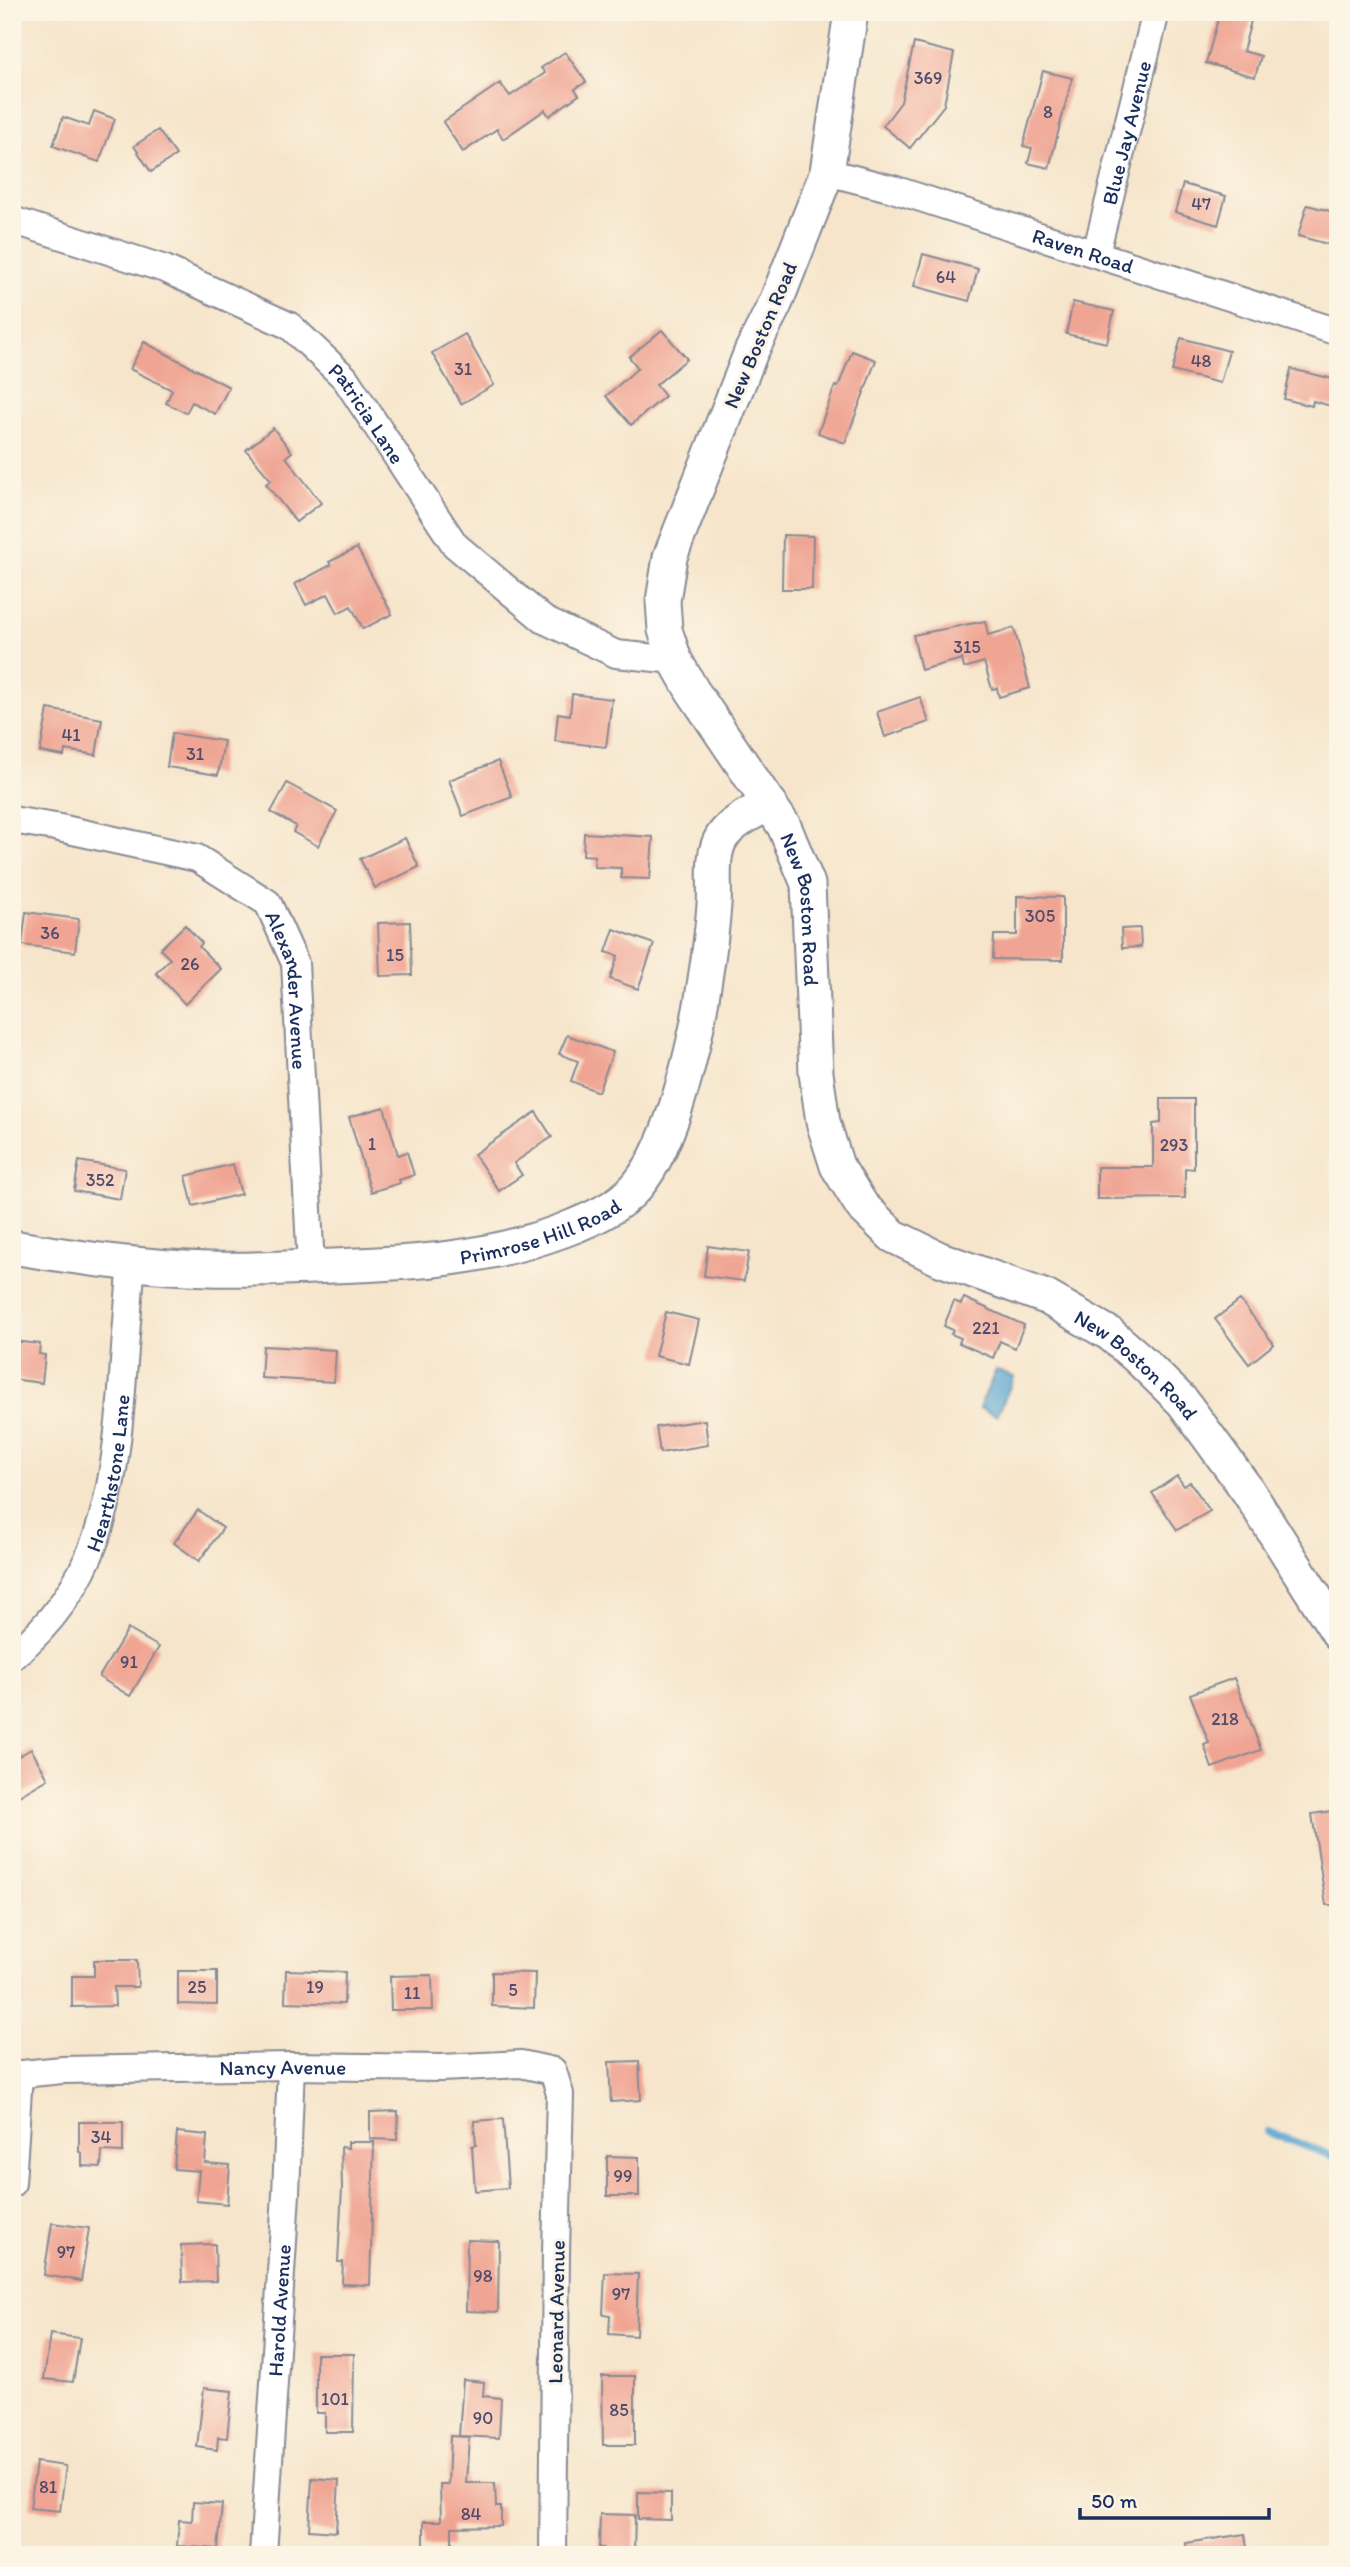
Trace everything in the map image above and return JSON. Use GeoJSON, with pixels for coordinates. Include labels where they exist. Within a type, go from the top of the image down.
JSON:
{"type":"FeatureCollection","features":[{"type":"Feature","properties":{"kind":"street","name":"New Boston Road"},"geometry":{"type":"LineString","coordinates":[[851,12],[827,172],[776,302],[751,352],[670,557],[663,601],[664,630],[675,660],[692,690],[784,826],[808,884],[816,1073],[823,1122],[837,1166],[862,1206],[893,1236],[940,1259],[1046,1297],[1110,1334],[1138,1357],[1183,1402],[1248,1492],[1338,1633]]}},
{"type":"Feature","properties":{"kind":"street","name":"Blue Jay Avenue"},"geometry":{"type":"LineString","coordinates":[[1096,253],[1156,12]]}},
{"type":"Feature","properties":{"kind":"street","name":"Raven Road"},"geometry":{"type":"LineString","coordinates":[[827,172],[892,189],[1338,332]]}},
{"type":"Feature","properties":{"kind":"street","name":"Patricia Lane"},"geometry":{"type":"LineString","coordinates":[[12,220],[165,269],[290,326],[345,378],[455,545],[544,620],[616,654],[675,660]]}},
{"type":"Feature","properties":{"kind":"street","name":"Primrose Hill Road"},"geometry":{"type":"LineString","coordinates":[[12,1247],[132,1263],[209,1269],[424,1263],[487,1254],[585,1222],[612,1207],[637,1186],[661,1146],[686,1078],[708,958],[715,890],[715,853],[721,838],[730,828],[770,803]]}},
{"type":"Feature","properties":{"kind":"street","name":"Alexander Avenue"},"geometry":{"type":"LineString","coordinates":[[12,820],[197,858],[268,903],[295,963],[311,1267]]}},
{"type":"Feature","properties":{"kind":"street","name":"Hearthstone Lane"},"geometry":{"type":"LineString","coordinates":[[12,1657],[31,1642],[60,1608],[84,1569],[101,1528],[112,1484],[118,1440],[132,1263]]}},
{"type":"Feature","properties":{"kind":"street","name":"Nancy Avenue"},"geometry":{"type":"LineString","coordinates":[[16,2075],[62,2070],[291,2066],[441,2068],[521,2063],[553,2071]]}},
{"type":"Feature","properties":{"kind":"street","name":"Harold Avenue"},"geometry":{"type":"LineString","coordinates":[[263,2555],[286,2194],[291,2066]]}},
{"type":"Feature","properties":{"kind":"street","name":"Leonard Avenue"},"geometry":{"type":"LineString","coordinates":[[553,2071],[560,2094],[553,2555]]}},
{"type":"Feature","properties":{"kind":"street"},"geometry":{"type":"LineString","coordinates":[[12,2183],[16,2075]]}},
{"type":"Feature","properties":{"kind":"water"},"geometry":{"type":"Polygon","coordinates":[[[996,1370],[1014,1377],[997,1416],[979,1408],[996,1370]]]}},
{"type":"Feature","properties":{"kind":"building"},"geometry":{"type":"Polygon","coordinates":[[[1220,12],[1251,21],[1243,51],[1261,56],[1255,77],[1206,63],[1220,12]]]}},
{"type":"Feature","properties":{"kind":"building"},"geometry":{"type":"Polygon","coordinates":[[[914,43],[954,53],[944,105],[910,148],[883,126],[901,102],[914,43]]]}},
{"type":"Feature","properties":{"kind":"building"},"geometry":{"type":"Polygon","coordinates":[[[565,52],[586,82],[575,89],[579,95],[549,116],[545,110],[503,139],[497,129],[463,152],[443,122],[500,83],[510,96],[545,73],[541,68],[565,52]]]}},
{"type":"Feature","properties":{"kind":"building"},"geometry":{"type":"Polygon","coordinates":[[[1043,71],[1072,78],[1049,168],[1028,163],[1032,148],[1023,146],[1043,71]]]}},
{"type":"Feature","properties":{"kind":"building"},"geometry":{"type":"Polygon","coordinates":[[[94,111],[115,119],[99,162],[53,146],[63,117],[89,126],[94,111]]]}},
{"type":"Feature","properties":{"kind":"building"},"geometry":{"type":"Polygon","coordinates":[[[158,130],[176,155],[151,172],[134,146],[158,130]]]}},
{"type":"Feature","properties":{"kind":"building"},"geometry":{"type":"Polygon","coordinates":[[[1183,184],[1226,196],[1218,225],[1175,212],[1183,184]]]}},
{"type":"Feature","properties":{"kind":"building"},"geometry":{"type":"Polygon","coordinates":[[[1307,205],[1338,213],[1338,247],[1298,236],[1307,205]]]}},
{"type":"Feature","properties":{"kind":"building"},"geometry":{"type":"Polygon","coordinates":[[[923,254],[978,269],[969,301],[914,286],[923,254]]]}},
{"type":"Feature","properties":{"kind":"building"},"geometry":{"type":"Polygon","coordinates":[[[1073,302],[1114,311],[1107,343],[1066,334],[1073,302]]]}},
{"type":"Feature","properties":{"kind":"building"},"geometry":{"type":"Polygon","coordinates":[[[662,330],[687,359],[656,385],[665,396],[631,425],[606,396],[638,368],[629,357],[662,330]]]}},
{"type":"Feature","properties":{"kind":"building"},"geometry":{"type":"Polygon","coordinates":[[[465,334],[494,385],[461,404],[432,353],[465,334]]]}},
{"type":"Feature","properties":{"kind":"building"},"geometry":{"type":"Polygon","coordinates":[[[1181,338],[1229,351],[1220,383],[1172,371],[1181,338]]]}},
{"type":"Feature","properties":{"kind":"building"},"geometry":{"type":"Polygon","coordinates":[[[144,342],[229,387],[215,414],[192,402],[186,413],[166,403],[172,390],[130,369],[144,342]]]}},
{"type":"Feature","properties":{"kind":"building"},"geometry":{"type":"Polygon","coordinates":[[[852,351],[876,360],[845,443],[818,433],[835,386],[838,387],[852,351]]]}},
{"type":"Feature","properties":{"kind":"building"},"geometry":{"type":"Polygon","coordinates":[[[1291,369],[1338,380],[1338,408],[1313,401],[1312,406],[1284,399],[1291,369]]]}},
{"type":"Feature","properties":{"kind":"building"},"geometry":{"type":"Polygon","coordinates":[[[273,428],[292,452],[286,457],[321,503],[296,522],[266,484],[271,480],[246,450],[273,428]]]}},
{"type":"Feature","properties":{"kind":"building"},"geometry":{"type":"Polygon","coordinates":[[[783,535],[813,536],[812,589],[782,589],[783,535]]]}},
{"type":"Feature","properties":{"kind":"building"},"geometry":{"type":"Polygon","coordinates":[[[357,548],[392,614],[363,629],[351,606],[338,613],[328,594],[306,605],[295,584],[357,548]]]}},
{"type":"Feature","properties":{"kind":"building"},"geometry":{"type":"Polygon","coordinates":[[[985,621],[988,635],[1014,628],[1030,688],[999,697],[997,688],[992,689],[984,662],[964,668],[962,659],[921,670],[913,635],[985,621]]]}},
{"type":"Feature","properties":{"kind":"building"},"geometry":{"type":"Polygon","coordinates":[[[572,694],[612,699],[606,747],[555,741],[558,713],[570,715],[572,694]]]}},
{"type":"Feature","properties":{"kind":"building"},"geometry":{"type":"Polygon","coordinates":[[[920,697],[929,722],[885,737],[877,712],[920,697]]]}},
{"type":"Feature","properties":{"kind":"building"},"geometry":{"type":"Polygon","coordinates":[[[48,709],[102,719],[96,755],[65,750],[64,756],[40,752],[48,709]]]}},
{"type":"Feature","properties":{"kind":"building"},"geometry":{"type":"Polygon","coordinates":[[[172,733],[224,741],[218,775],[167,767],[172,733]]]}},
{"type":"Feature","properties":{"kind":"building"},"geometry":{"type":"Polygon","coordinates":[[[498,761],[512,797],[463,816],[449,780],[498,761]]]}},
{"type":"Feature","properties":{"kind":"building"},"geometry":{"type":"Polygon","coordinates":[[[287,783],[337,811],[318,846],[293,832],[296,826],[271,812],[287,783]]]}},
{"type":"Feature","properties":{"kind":"building"},"geometry":{"type":"Polygon","coordinates":[[[584,833],[653,837],[650,879],[621,878],[621,868],[594,867],[595,856],[583,855],[584,833]]]}},
{"type":"Feature","properties":{"kind":"building"},"geometry":{"type":"Polygon","coordinates":[[[405,838],[419,867],[375,888],[360,859],[405,838]]]}},
{"type":"Feature","properties":{"kind":"building"},"geometry":{"type":"Polygon","coordinates":[[[1017,896],[1063,897],[1063,960],[993,959],[994,935],[1017,935],[1017,896]]]}},
{"type":"Feature","properties":{"kind":"building"},"geometry":{"type":"Polygon","coordinates":[[[26,912],[79,919],[75,952],[22,945],[26,912]]]}},
{"type":"Feature","properties":{"kind":"building"},"geometry":{"type":"Polygon","coordinates":[[[410,922],[412,975],[380,976],[378,923],[410,922]]]}},
{"type":"Feature","properties":{"kind":"building"},"geometry":{"type":"Polygon","coordinates":[[[185,925],[202,943],[199,947],[221,969],[185,1004],[156,973],[170,959],[160,949],[185,925]]]}},
{"type":"Feature","properties":{"kind":"building"},"geometry":{"type":"Polygon","coordinates":[[[1140,928],[1141,947],[1122,948],[1121,929],[1140,928]]]}},
{"type":"Feature","properties":{"kind":"building"},"geometry":{"type":"Polygon","coordinates":[[[614,929],[654,944],[638,989],[610,979],[618,956],[606,952],[614,929]]]}},
{"type":"Feature","properties":{"kind":"building"},"geometry":{"type":"Polygon","coordinates":[[[567,1035],[613,1052],[598,1092],[571,1081],[578,1061],[559,1054],[567,1035]]]}},
{"type":"Feature","properties":{"kind":"building"},"geometry":{"type":"Polygon","coordinates":[[[1161,1099],[1194,1099],[1194,1169],[1185,1168],[1185,1198],[1097,1199],[1097,1167],[1153,1167],[1153,1124],[1161,1123],[1161,1099]]]}},
{"type":"Feature","properties":{"kind":"building"},"geometry":{"type":"Polygon","coordinates":[[[384,1107],[398,1155],[407,1152],[414,1175],[399,1180],[400,1183],[371,1192],[349,1117],[384,1107]]]}},
{"type":"Feature","properties":{"kind":"building"},"geometry":{"type":"Polygon","coordinates":[[[536,1112],[552,1137],[514,1163],[522,1175],[499,1191],[474,1154],[536,1112]]]}},
{"type":"Feature","properties":{"kind":"building"},"geometry":{"type":"Polygon","coordinates":[[[79,1161],[125,1169],[120,1199],[74,1191],[79,1161]]]}},
{"type":"Feature","properties":{"kind":"building"},"geometry":{"type":"Polygon","coordinates":[[[233,1164],[241,1194],[193,1206],[186,1176],[233,1164]]]}},
{"type":"Feature","properties":{"kind":"building"},"geometry":{"type":"Polygon","coordinates":[[[708,1246],[749,1252],[744,1281],[704,1276],[708,1246]]]}},
{"type":"Feature","properties":{"kind":"building"},"geometry":{"type":"Polygon","coordinates":[[[964,1298],[1024,1325],[1015,1348],[1000,1341],[993,1358],[959,1343],[961,1338],[951,1334],[953,1330],[944,1326],[954,1301],[961,1304],[964,1298]]]}},
{"type":"Feature","properties":{"kind":"building"},"geometry":{"type":"Polygon","coordinates":[[[1240,1300],[1274,1344],[1249,1364],[1215,1319],[1240,1300]]]}},
{"type":"Feature","properties":{"kind":"building"},"geometry":{"type":"Polygon","coordinates":[[[666,1312],[699,1320],[689,1364],[655,1356],[666,1312]]]}},
{"type":"Feature","properties":{"kind":"building"},"geometry":{"type":"Polygon","coordinates":[[[12,1341],[40,1344],[39,1354],[45,1355],[42,1383],[12,1379],[12,1341]]]}},
{"type":"Feature","properties":{"kind":"building"},"geometry":{"type":"Polygon","coordinates":[[[263,1346],[336,1350],[334,1382],[261,1378],[263,1346]]]}},
{"type":"Feature","properties":{"kind":"building"},"geometry":{"type":"Polygon","coordinates":[[[705,1420],[708,1445],[660,1453],[656,1427],[705,1420]]]}},
{"type":"Feature","properties":{"kind":"building"},"geometry":{"type":"Polygon","coordinates":[[[1177,1476],[1184,1486],[1190,1482],[1210,1511],[1177,1530],[1152,1493],[1177,1476]]]}},
{"type":"Feature","properties":{"kind":"building"},"geometry":{"type":"Polygon","coordinates":[[[198,1510],[223,1528],[199,1561],[174,1543],[198,1510]]]}},
{"type":"Feature","properties":{"kind":"building"},"geometry":{"type":"Polygon","coordinates":[[[128,1629],[159,1647],[130,1696],[99,1677],[128,1629]]]}},
{"type":"Feature","properties":{"kind":"building"},"geometry":{"type":"Polygon","coordinates":[[[1234,1678],[1261,1750],[1212,1768],[1204,1745],[1209,1743],[1190,1694],[1234,1678]]]}},
{"type":"Feature","properties":{"kind":"building"},"geometry":{"type":"Polygon","coordinates":[[[31,1749],[48,1779],[12,1800],[12,1760],[31,1749]]]}},
{"type":"Feature","properties":{"kind":"building"},"geometry":{"type":"Polygon","coordinates":[[[1338,1810],[1338,1905],[1326,1905],[1312,1814],[1338,1810]]]}},
{"type":"Feature","properties":{"kind":"building"},"geometry":{"type":"Polygon","coordinates":[[[94,1960],[137,1960],[138,1987],[114,1987],[115,2006],[72,2007],[72,1976],[94,1976],[94,1960]]]}},
{"type":"Feature","properties":{"kind":"building"},"geometry":{"type":"Polygon","coordinates":[[[286,1970],[345,1972],[344,2004],[285,2002],[286,1970]]]}},
{"type":"Feature","properties":{"kind":"building"},"geometry":{"type":"Polygon","coordinates":[[[178,1971],[217,1971],[217,2005],[178,2004],[178,1971]]]}},
{"type":"Feature","properties":{"kind":"building"},"geometry":{"type":"Polygon","coordinates":[[[492,1972],[535,1973],[534,2008],[492,2006],[492,1972]]]}},
{"type":"Feature","properties":{"kind":"building"},"geometry":{"type":"Polygon","coordinates":[[[432,1975],[433,2010],[391,2010],[390,1976],[432,1975]]]}},
{"type":"Feature","properties":{"kind":"building"},"geometry":{"type":"Polygon","coordinates":[[[639,2061],[641,2100],[611,2102],[609,2062],[639,2061]]]}},
{"type":"Feature","properties":{"kind":"building"},"geometry":{"type":"Polygon","coordinates":[[[398,2111],[397,2140],[370,2139],[370,2112],[398,2111]]]}},
{"type":"Feature","properties":{"kind":"building"},"geometry":{"type":"Polygon","coordinates":[[[503,2119],[508,2188],[475,2191],[472,2146],[476,2145],[474,2121],[503,2119]]]}},
{"type":"Feature","properties":{"kind":"building"},"geometry":{"type":"Polygon","coordinates":[[[79,2122],[123,2122],[123,2152],[102,2151],[101,2167],[82,2166],[79,2122]]]}},
{"type":"Feature","properties":{"kind":"building"},"geometry":{"type":"Polygon","coordinates":[[[177,2132],[207,2135],[205,2163],[230,2165],[227,2204],[196,2201],[199,2171],[174,2169],[177,2132]]]}},
{"type":"Feature","properties":{"kind":"building"},"geometry":{"type":"Polygon","coordinates":[[[348,2142],[374,2142],[370,2285],[342,2284],[343,2262],[338,2262],[341,2147],[348,2148],[348,2142]]]}},
{"type":"Feature","properties":{"kind":"building"},"geometry":{"type":"Polygon","coordinates":[[[607,2156],[639,2157],[639,2196],[607,2196],[607,2156]]]}},
{"type":"Feature","properties":{"kind":"building"},"geometry":{"type":"Polygon","coordinates":[[[52,2223],[89,2228],[81,2281],[44,2275],[52,2223]]]}},
{"type":"Feature","properties":{"kind":"building"},"geometry":{"type":"Polygon","coordinates":[[[467,2240],[499,2241],[498,2312],[466,2311],[467,2240]]]}},
{"type":"Feature","properties":{"kind":"building"},"geometry":{"type":"Polygon","coordinates":[[[215,2244],[216,2281],[182,2282],[181,2245],[215,2244]]]}},
{"type":"Feature","properties":{"kind":"building"},"geometry":{"type":"Polygon","coordinates":[[[605,2273],[638,2274],[636,2336],[609,2334],[610,2315],[603,2314],[605,2273]]]}},
{"type":"Feature","properties":{"kind":"building"},"geometry":{"type":"Polygon","coordinates":[[[50,2334],[80,2338],[73,2382],[44,2379],[50,2334]]]}},
{"type":"Feature","properties":{"kind":"building"},"geometry":{"type":"Polygon","coordinates":[[[316,2354],[354,2354],[353,2432],[325,2432],[325,2413],[316,2413],[316,2354]]]}},
{"type":"Feature","properties":{"kind":"building"},"geometry":{"type":"Polygon","coordinates":[[[602,2376],[635,2376],[635,2445],[603,2445],[602,2376]]]}},
{"type":"Feature","properties":{"kind":"building"},"geometry":{"type":"Polygon","coordinates":[[[463,2380],[484,2382],[483,2396],[501,2398],[499,2438],[459,2436],[463,2380]]]}},
{"type":"Feature","properties":{"kind":"building"},"geometry":{"type":"Polygon","coordinates":[[[204,2388],[232,2391],[227,2438],[218,2437],[217,2450],[197,2447],[204,2388]]]}},
{"type":"Feature","properties":{"kind":"building"},"geometry":{"type":"Polygon","coordinates":[[[450,2436],[469,2437],[466,2483],[495,2483],[496,2507],[501,2507],[501,2526],[452,2527],[452,2546],[424,2546],[424,2521],[441,2521],[440,2484],[448,2484],[450,2436]]]}},
{"type":"Feature","properties":{"kind":"building"},"geometry":{"type":"Polygon","coordinates":[[[36,2462],[66,2466],[60,2511],[30,2508],[36,2462]]]}},
{"type":"Feature","properties":{"kind":"building"},"geometry":{"type":"Polygon","coordinates":[[[312,2478],[339,2480],[336,2532],[309,2530],[312,2478]]]}},
{"type":"Feature","properties":{"kind":"building"},"geometry":{"type":"Polygon","coordinates":[[[638,2492],[671,2493],[671,2520],[638,2519],[638,2492]]]}},
{"type":"Feature","properties":{"kind":"building"},"geometry":{"type":"Polygon","coordinates":[[[193,2502],[222,2504],[218,2549],[177,2546],[179,2520],[192,2521],[193,2502]]]}},
{"type":"Feature","properties":{"kind":"building"},"geometry":{"type":"Polygon","coordinates":[[[600,2514],[635,2515],[634,2555],[602,2555],[603,2548],[599,2548],[600,2514]]]}},
{"type":"Feature","properties":{"kind":"building"},"geometry":{"type":"Polygon","coordinates":[[[1245,2534],[1248,2555],[1187,2555],[1186,2543],[1245,2534]]]}},
{"type":"Feature","properties":{"kind":"waterway"},"geometry":{"type":"LineString","coordinates":[[1268,2132],[1338,2158]]}}]}
